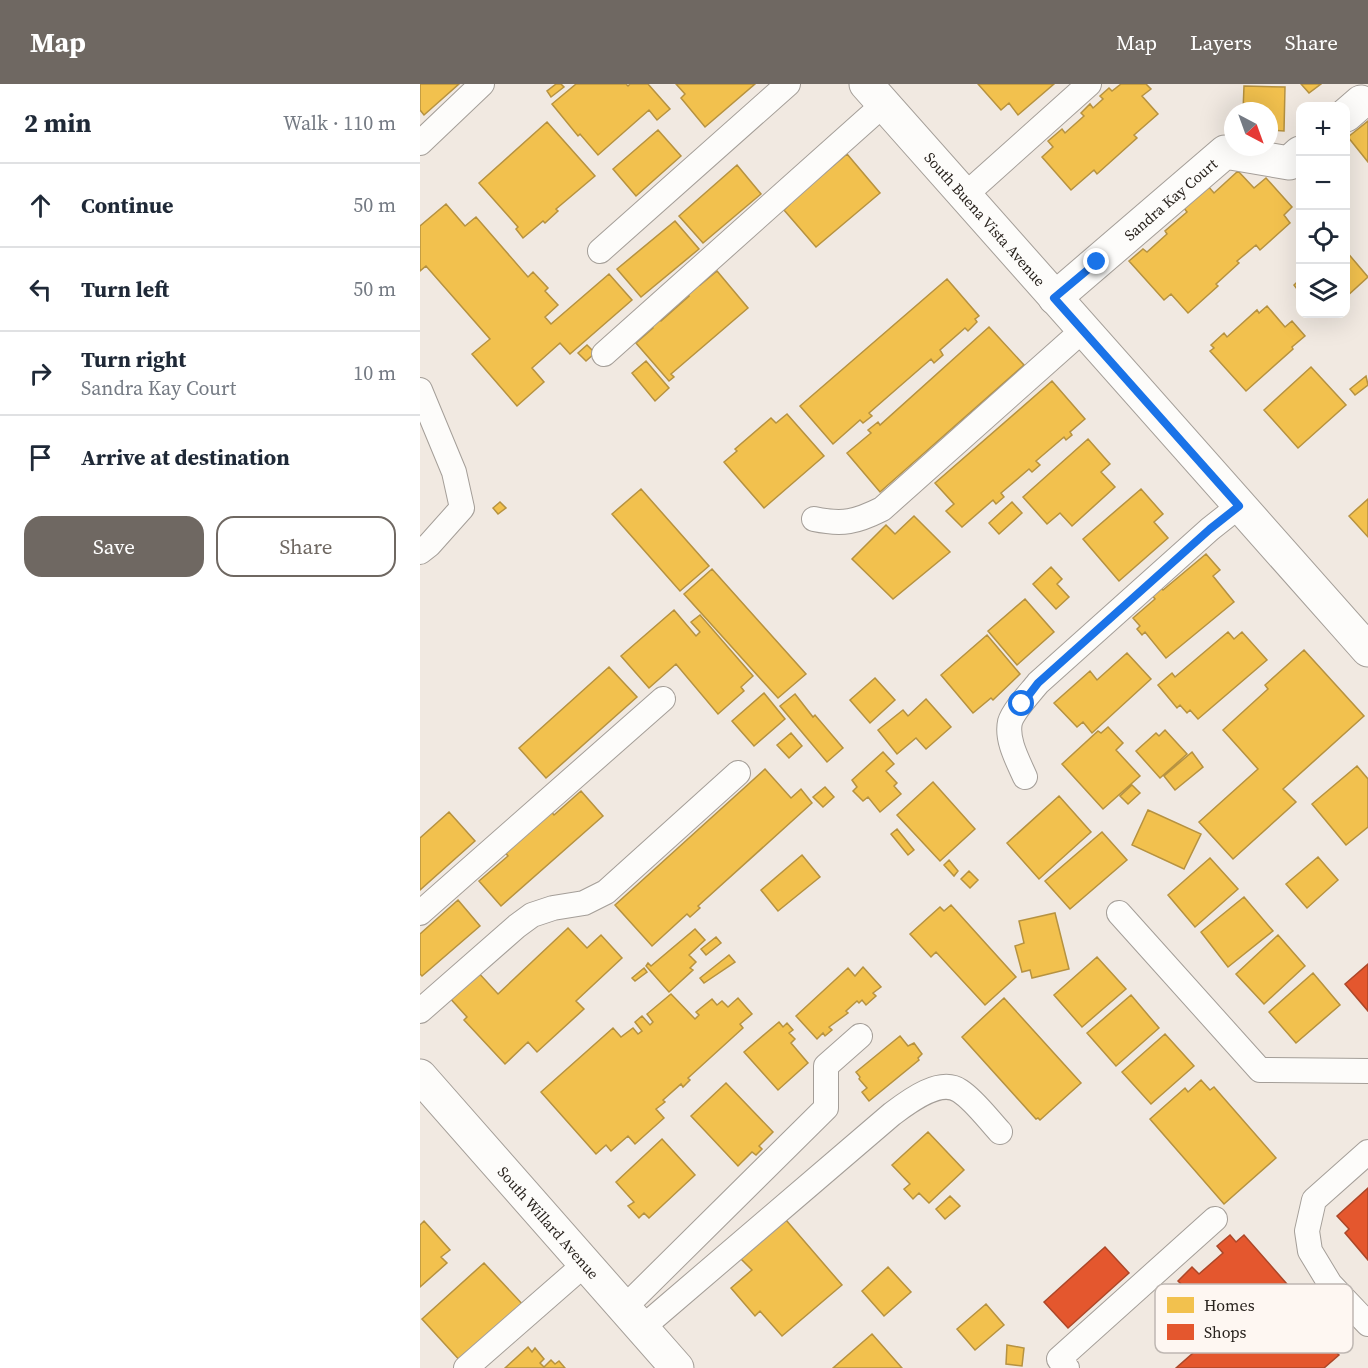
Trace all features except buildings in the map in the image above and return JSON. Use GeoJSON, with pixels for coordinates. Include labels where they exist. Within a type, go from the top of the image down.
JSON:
{"type":"FeatureCollection","features":[{"type":"Feature","properties":{"kind":"street","name":"South Buena Vista Avenue"},"geometry":{"type":"LineString","coordinates":[[875,94],[1368,650]]}},
{"type":"Feature","properties":{"kind":"street","name":"Sandra Kay Court"},"geometry":{"type":"LineString","coordinates":[[1054,298],[1225,152],[1289,163],[1297,156]]}},
{"type":"Feature","properties":{"kind":"street","name":"South Willard Avenue"},"geometry":{"type":"LineString","coordinates":[[420,1076],[677,1368]]}},
{"type":"Feature","properties":{"kind":"lane"},"geometry":{"type":"LineString","coordinates":[[420,143],[482,84]]}},
{"type":"Feature","properties":{"kind":"lane"},"geometry":{"type":"LineString","coordinates":[[600,251],[788,84]]}},
{"type":"Feature","properties":{"kind":"lane"},"geometry":{"type":"LineString","coordinates":[[964,196],[1089,84]]}},
{"type":"Feature","properties":{"kind":"lane"},"geometry":{"type":"LineString","coordinates":[[604,354],[875,94]]}},
{"type":"Feature","properties":{"kind":"lane"},"geometry":{"type":"LineString","coordinates":[[814,519],[836,524],[859,520],[882,509],[1083,330]]}},
{"type":"Feature","properties":{"kind":"lane"},"geometry":{"type":"LineString","coordinates":[[420,390],[453,472],[462,508],[420,552]]}},
{"type":"Feature","properties":{"kind":"lane"},"geometry":{"type":"LineString","coordinates":[[1025,777],[1012,745],[1010,722],[1038,683],[1239,506]]}},
{"type":"Feature","properties":{"kind":"lane"},"geometry":{"type":"LineString","coordinates":[[420,914],[663,699]]}},
{"type":"Feature","properties":{"kind":"lane"},"geometry":{"type":"LineString","coordinates":[[420,1011],[532,915],[553,908],[584,903],[606,892],[738,773]]}},
{"type":"Feature","properties":{"kind":"lane"},"geometry":{"type":"LineString","coordinates":[[1119,913],[1260,1070],[1368,1071]]}},
{"type":"Feature","properties":{"kind":"lane"},"geometry":{"type":"LineString","coordinates":[[633,1318],[826,1108],[826,1066],[860,1036]]}},
{"type":"Feature","properties":{"kind":"lane"},"geometry":{"type":"LineString","coordinates":[[633,1318],[916,1096],[941,1087],[959,1089],[1000,1131]]}},
{"type":"Feature","properties":{"kind":"lane"},"geometry":{"type":"LineString","coordinates":[[1330,1284],[1310,1251],[1307,1232],[1314,1200],[1368,1152]]}},
{"type":"Feature","properties":{"kind":"lane"},"geometry":{"type":"LineString","coordinates":[[1067,1368],[1059,1359],[1215,1219]]}},
{"type":"Feature","properties":{"kind":"lane"},"geometry":{"type":"LineString","coordinates":[[466,1368],[585,1264]]}},
{"type":"Feature","properties":{"kind":"lane"},"geometry":{"type":"LineString","coordinates":[[1353,1308],[1368,1323]]}},
{"type":"Feature","properties":{"kind":"route"},"geometry":{"type":"LineString","coordinates":[[1022,704],[1038,683],[1210,529],[1239,506],[1054,298],[1097,262]]}}]}
